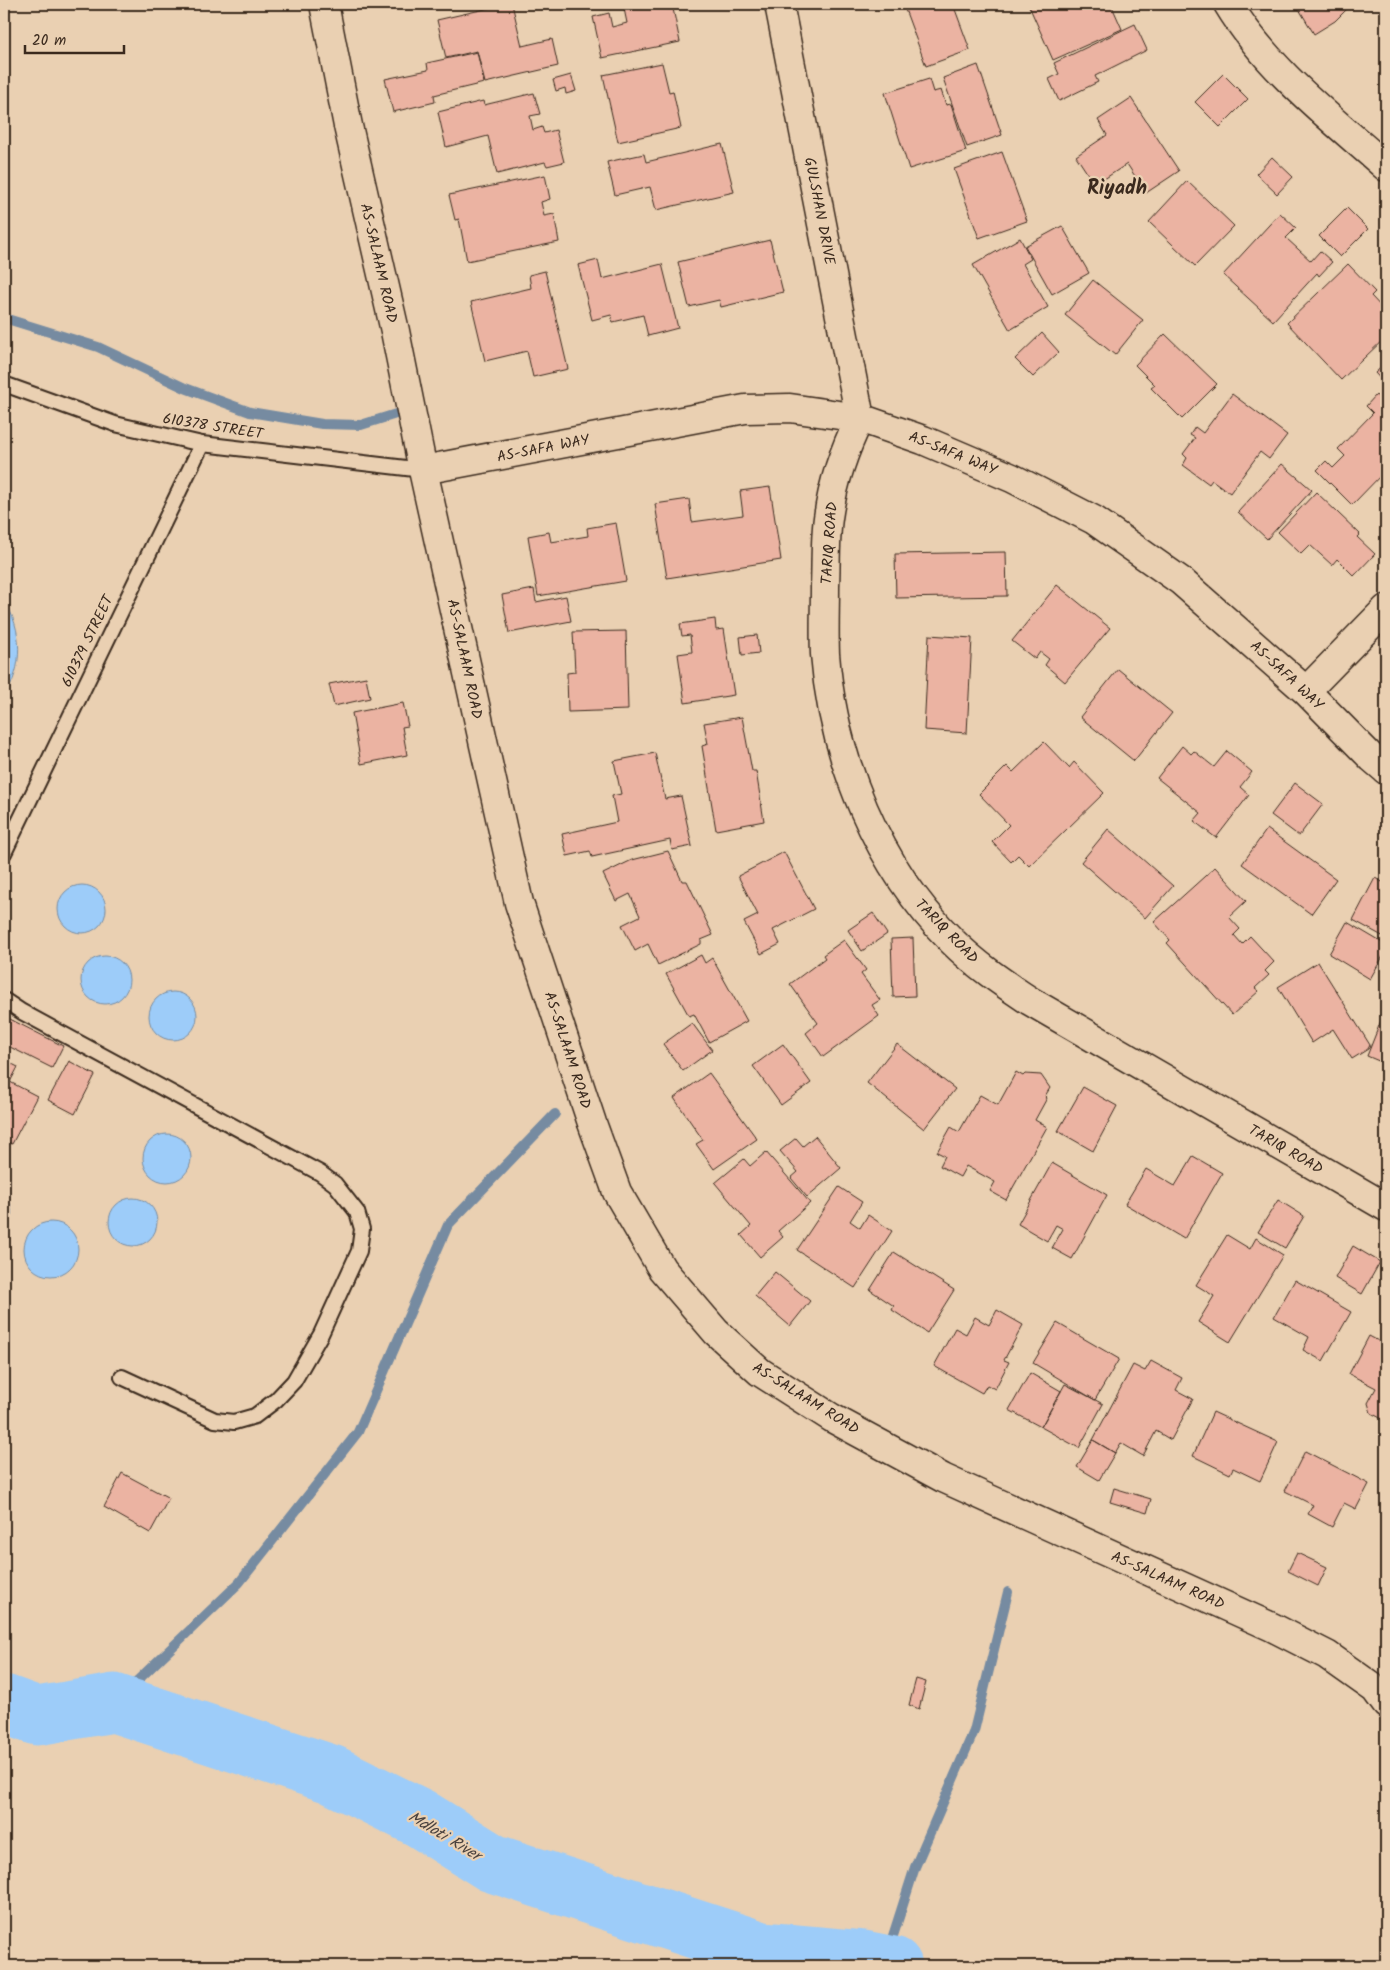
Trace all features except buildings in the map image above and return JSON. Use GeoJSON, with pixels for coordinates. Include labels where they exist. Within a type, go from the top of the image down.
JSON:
{"type":"FeatureCollection","features":[{"type":"Feature","properties":{"kind":"street","name":"AS-SALAAM ROAD"},"geometry":{"type":"LineString","coordinates":[[324,4],[348,126],[395,332],[423,470],[519,903],[592,1124],[617,1192],[662,1269],[716,1332],[760,1372],[832,1418],[943,1478],[1272,1627],[1327,1655],[1383,1694]]}},
{"type":"Feature","properties":{"kind":"street","name":"GULSHAN DRIVE"},"geometry":{"type":"LineString","coordinates":[[780,4],[860,418]]}},
{"type":"Feature","properties":{"kind":"street"},"geometry":{"type":"LineString","coordinates":[[1228,4],[1240,24],[1275,67],[1386,167]]}},
{"type":"Feature","properties":{"kind":"street","name":"AS-SAFA WAY"},"geometry":{"type":"LineString","coordinates":[[423,470],[745,409],[790,408],[860,418],[923,440],[1012,478],[1094,520],[1181,580],[1306,691],[1386,770]]}},
{"type":"Feature","properties":{"kind":"street","name":"TARIQ ROAD"},"geometry":{"type":"LineString","coordinates":[[860,418],[844,450],[834,484],[828,520],[826,654],[831,697],[838,731],[855,787],[875,833],[901,879],[934,922],[953,942],[985,970],[1030,1001],[1386,1207]]}},
{"type":"Feature","properties":{"kind":"street"},"geometry":{"type":"LineString","coordinates":[[1306,691],[1386,609]]}},
{"type":"Feature","properties":{"kind":"lane","name":"610378 STREET"},"geometry":{"type":"LineString","coordinates":[[4,384],[115,424],[202,444],[423,470]]}},
{"type":"Feature","properties":{"kind":"lane","name":"610379 STREET"},"geometry":{"type":"LineString","coordinates":[[4,853],[202,444]]}},
{"type":"Feature","properties":{"kind":"lane"},"geometry":{"type":"LineString","coordinates":[[4,1000],[22,1012],[320,1173],[335,1184],[357,1212],[362,1229],[359,1251],[322,1334],[294,1381],[276,1400],[255,1416],[234,1422],[215,1420],[122,1377]]}},
{"type":"Feature","properties":{"kind":"water"},"geometry":{"type":"Polygon","coordinates":[[[4,600],[15,624],[19,649],[15,673],[4,697],[4,600]]]}},
{"type":"Feature","properties":{"kind":"water"},"geometry":{"type":"Polygon","coordinates":[[[82,885],[91,887],[99,892],[104,900],[106,909],[104,918],[99,926],[91,931],[82,933],[73,931],[65,926],[60,918],[58,909],[60,900],[65,892],[73,887],[82,885]]]}},
{"type":"Feature","properties":{"kind":"water"},"geometry":{"type":"Polygon","coordinates":[[[105,956],[114,958],[122,963],[127,971],[129,980],[127,989],[122,997],[114,1002],[105,1004],[96,1002],[88,997],[83,989],[81,980],[83,971],[88,963],[96,958],[105,956]]]}},
{"type":"Feature","properties":{"kind":"water"},"geometry":{"type":"Polygon","coordinates":[[[173,992],[182,994],[190,999],[195,1007],[197,1016],[195,1025],[190,1033],[182,1038],[173,1040],[164,1038],[156,1033],[151,1025],[149,1016],[151,1007],[156,999],[164,994],[173,992]]]}},
{"type":"Feature","properties":{"kind":"water"},"geometry":{"type":"Polygon","coordinates":[[[167,1134],[176,1136],[184,1141],[189,1149],[191,1158],[189,1167],[184,1175],[176,1180],[167,1182],[158,1180],[150,1175],[145,1167],[143,1158],[145,1149],[150,1141],[158,1136],[167,1134]]]}},
{"type":"Feature","properties":{"kind":"water"},"geometry":{"type":"Polygon","coordinates":[[[4,1192],[12,1212],[10,1223],[4,1233],[4,1192]]]}},
{"type":"Feature","properties":{"kind":"water"},"geometry":{"type":"Polygon","coordinates":[[[128,1198],[138,1198],[150,1205],[157,1217],[157,1227],[150,1239],[138,1246],[128,1246],[120,1242],[113,1235],[109,1227],[109,1217],[113,1209],[120,1202],[128,1198]]]}},
{"type":"Feature","properties":{"kind":"water"},"geometry":{"type":"Polygon","coordinates":[[[51,1222],[61,1224],[70,1230],[76,1239],[78,1249],[76,1259],[70,1268],[61,1274],[51,1276],[41,1274],[32,1268],[26,1259],[24,1249],[26,1239],[32,1230],[41,1224],[51,1222]]]}},
{"type":"Feature","properties":{"kind":"waterway"},"geometry":{"type":"LineString","coordinates":[[4,318],[98,347],[185,388],[250,412],[322,424],[361,425],[396,414]]}},
{"type":"Feature","properties":{"kind":"waterway"},"geometry":{"type":"LineString","coordinates":[[114,1703],[239,1583],[358,1432],[448,1225],[555,1114]]}},
{"type":"Feature","properties":{"kind":"waterway"},"geometry":{"type":"LineString","coordinates":[[884,1964],[915,1867],[974,1731],[1008,1592]]}},
{"type":"Feature","properties":{"kind":"waterway","name":"Mdloti River"},"geometry":{"type":"LineString","coordinates":[[4,1704],[37,1716],[114,1703],[331,1774],[420,1818],[492,1863],[762,1951],[863,1960],[893,1966]]}},
{"type":"Feature","properties":{"kind":"district","name":"Riyadh"},"geometry":{"type":"Point","coordinates":[1117,187]}}]}
